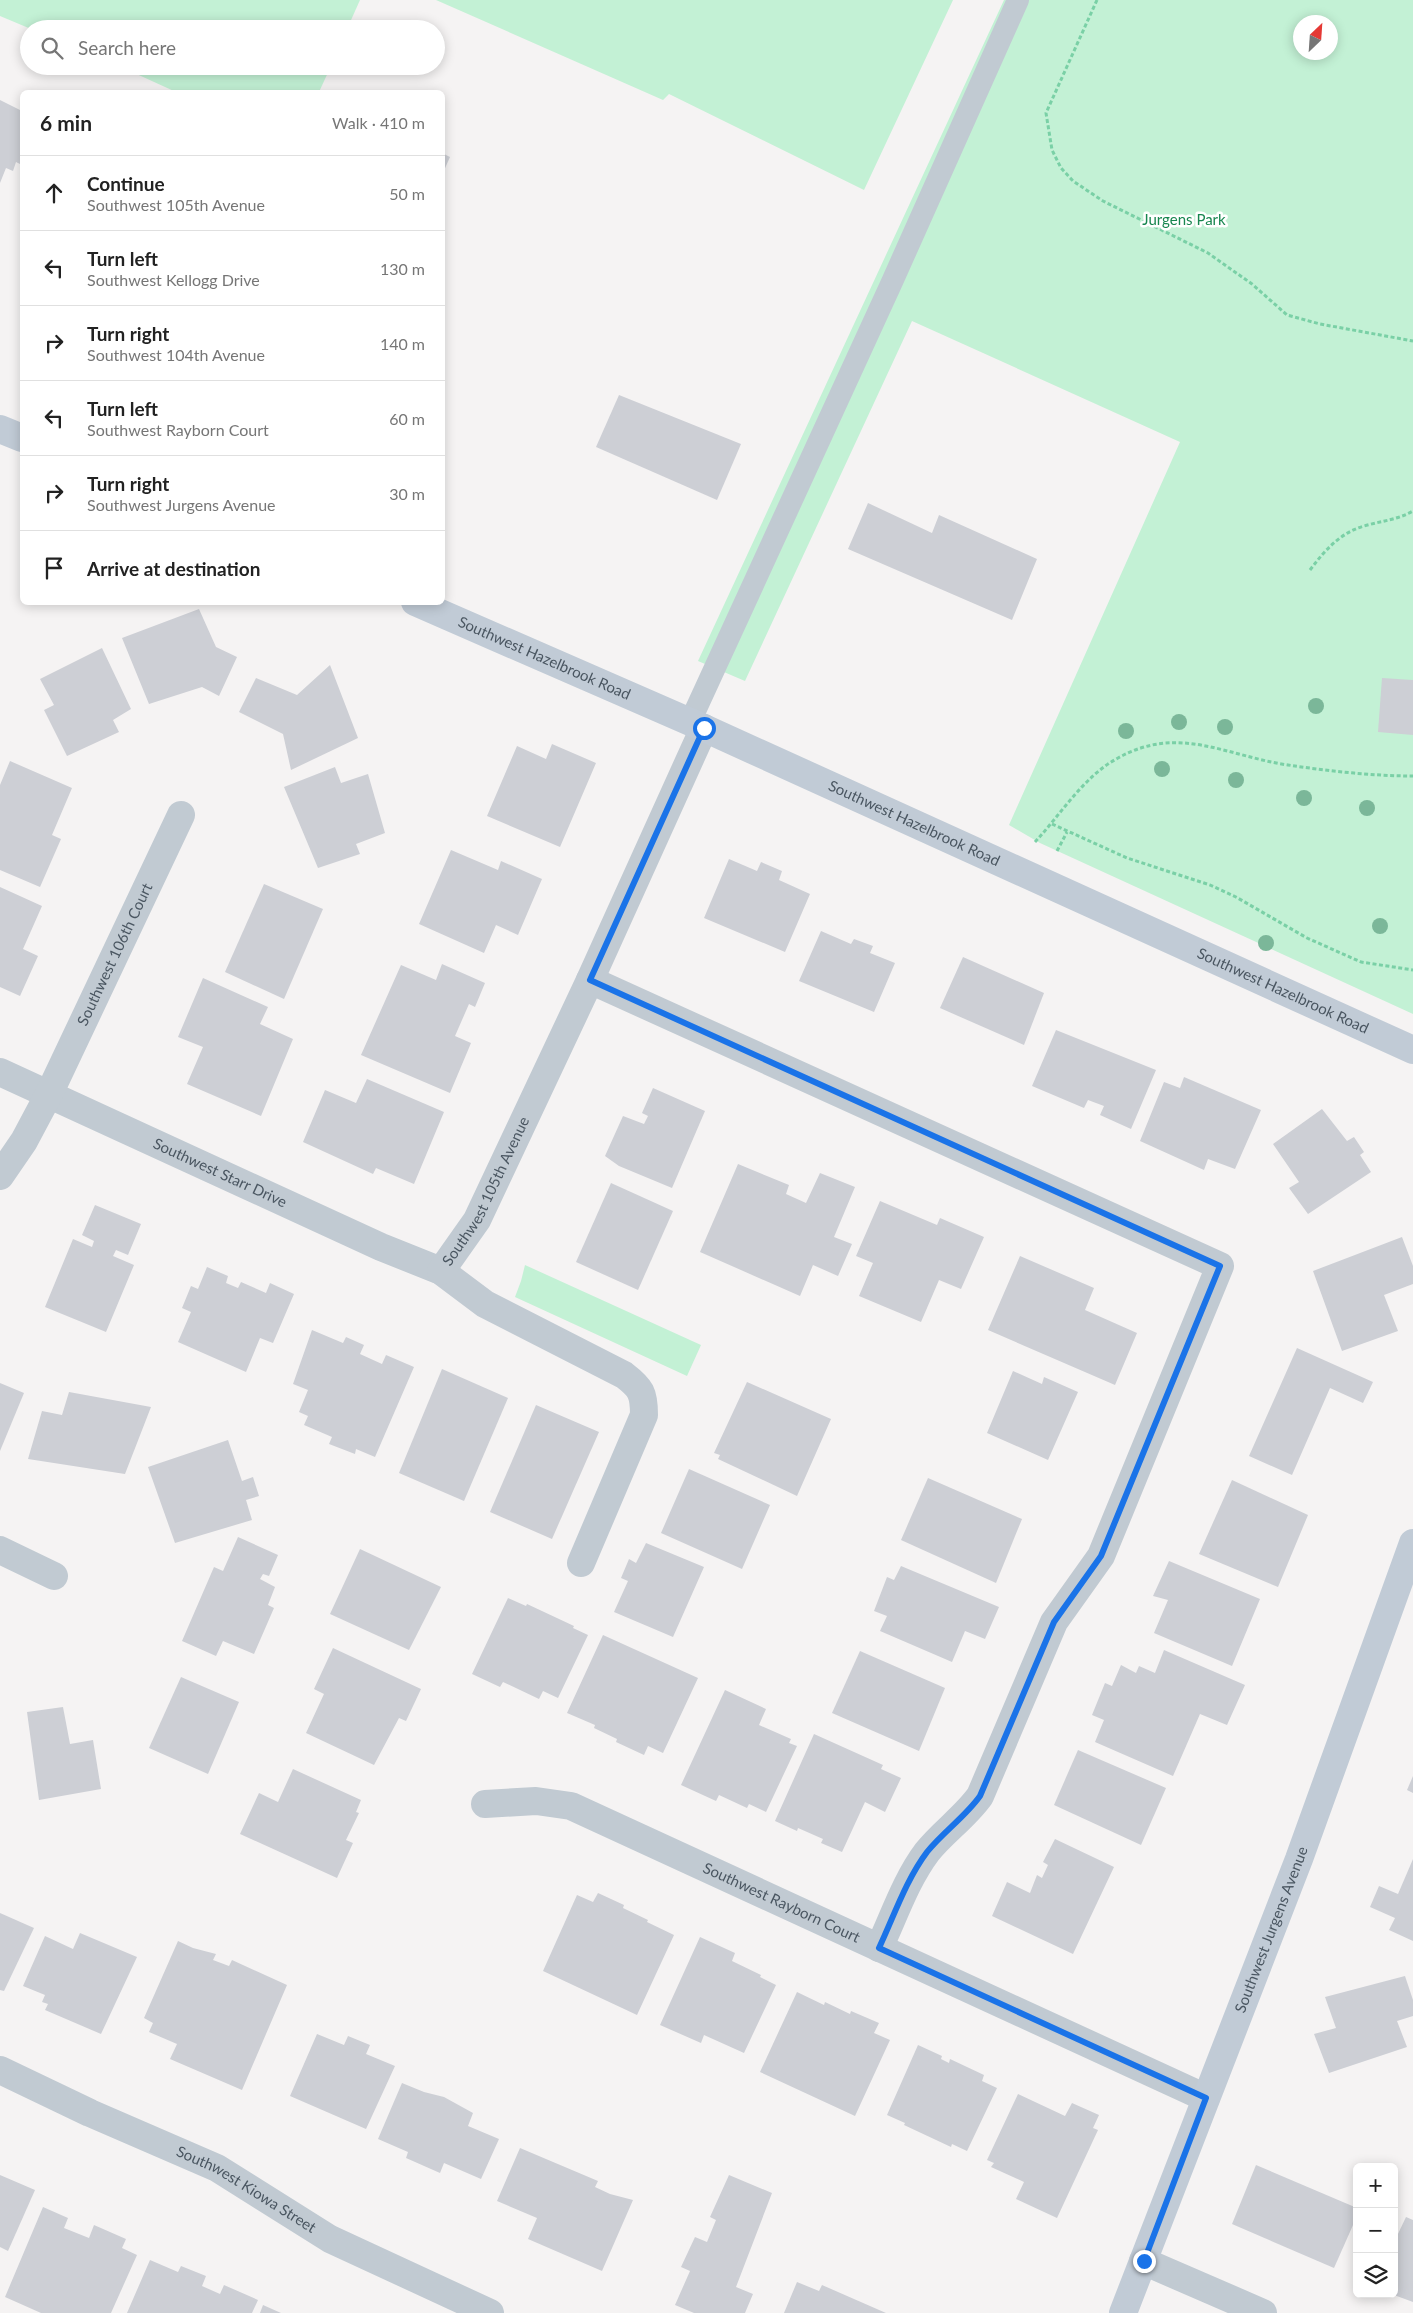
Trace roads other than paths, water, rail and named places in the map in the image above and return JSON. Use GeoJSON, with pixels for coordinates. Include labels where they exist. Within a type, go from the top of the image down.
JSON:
{"type":"FeatureCollection","features":[{"type":"Feature","properties":{"kind":"street"},"geometry":{"type":"LineString","coordinates":[[0,428],[20,437]]}},
{"type":"Feature","properties":{"kind":"street","name":"Southwest Hazelbrook Road"},"geometry":{"type":"LineString","coordinates":[[422,605],[697,725],[1413,1050]]}},
{"type":"Feature","properties":{"kind":"street","name":"Southwest 105th Avenue"},"geometry":{"type":"LineString","coordinates":[[581,1564],[644,1415],[644,1397],[636,1384],[624,1375],[484,1304],[441,1271],[477,1220],[590,980],[697,725]]}},
{"type":"Feature","properties":{"kind":"street","name":"Southwest 106th Court"},"geometry":{"type":"LineString","coordinates":[[0,1176],[24,1141],[49,1094],[181,815]]}},
{"type":"Feature","properties":{"kind":"street"},"geometry":{"type":"LineString","coordinates":[[590,980],[1220,1266],[1101,1556],[1054,1622],[980,1796],[972,1807],[929,1850],[916,1868],[879,1948]]}},
{"type":"Feature","properties":{"kind":"street","name":"Southwest Starr Drive"},"geometry":{"type":"LineString","coordinates":[[0,1072],[381,1247],[441,1271]]}},
{"type":"Feature","properties":{"kind":"street","name":"Southwest Jurgens Avenue"},"geometry":{"type":"LineString","coordinates":[[1123,2313],[1299,1859],[1413,1542]]}},
{"type":"Feature","properties":{"kind":"street"},"geometry":{"type":"LineString","coordinates":[[0,1550],[54,1576]]}},
{"type":"Feature","properties":{"kind":"street","name":"Southwest Rayborn Court"},"geometry":{"type":"LineString","coordinates":[[485,1804],[536,1801],[571,1806],[1206,2098]]}},
{"type":"Feature","properties":{"kind":"street","name":"Southwest Kiowa Street"},"geometry":{"type":"LineString","coordinates":[[0,2070],[90,2113],[217,2168],[330,2239],[490,2313]]}},
{"type":"Feature","properties":{"kind":"street"},"geometry":{"type":"LineString","coordinates":[[1144,2261],[1262,2313]]}},
{"type":"Feature","properties":{"kind":"lane"},"geometry":{"type":"LineString","coordinates":[[697,725],[1018,0]]}},
{"type":"Feature","properties":{"kind":"park label","name":"Jurgens Park"},"geometry":{"type":"Point","coordinates":[1184,220]}}]}
